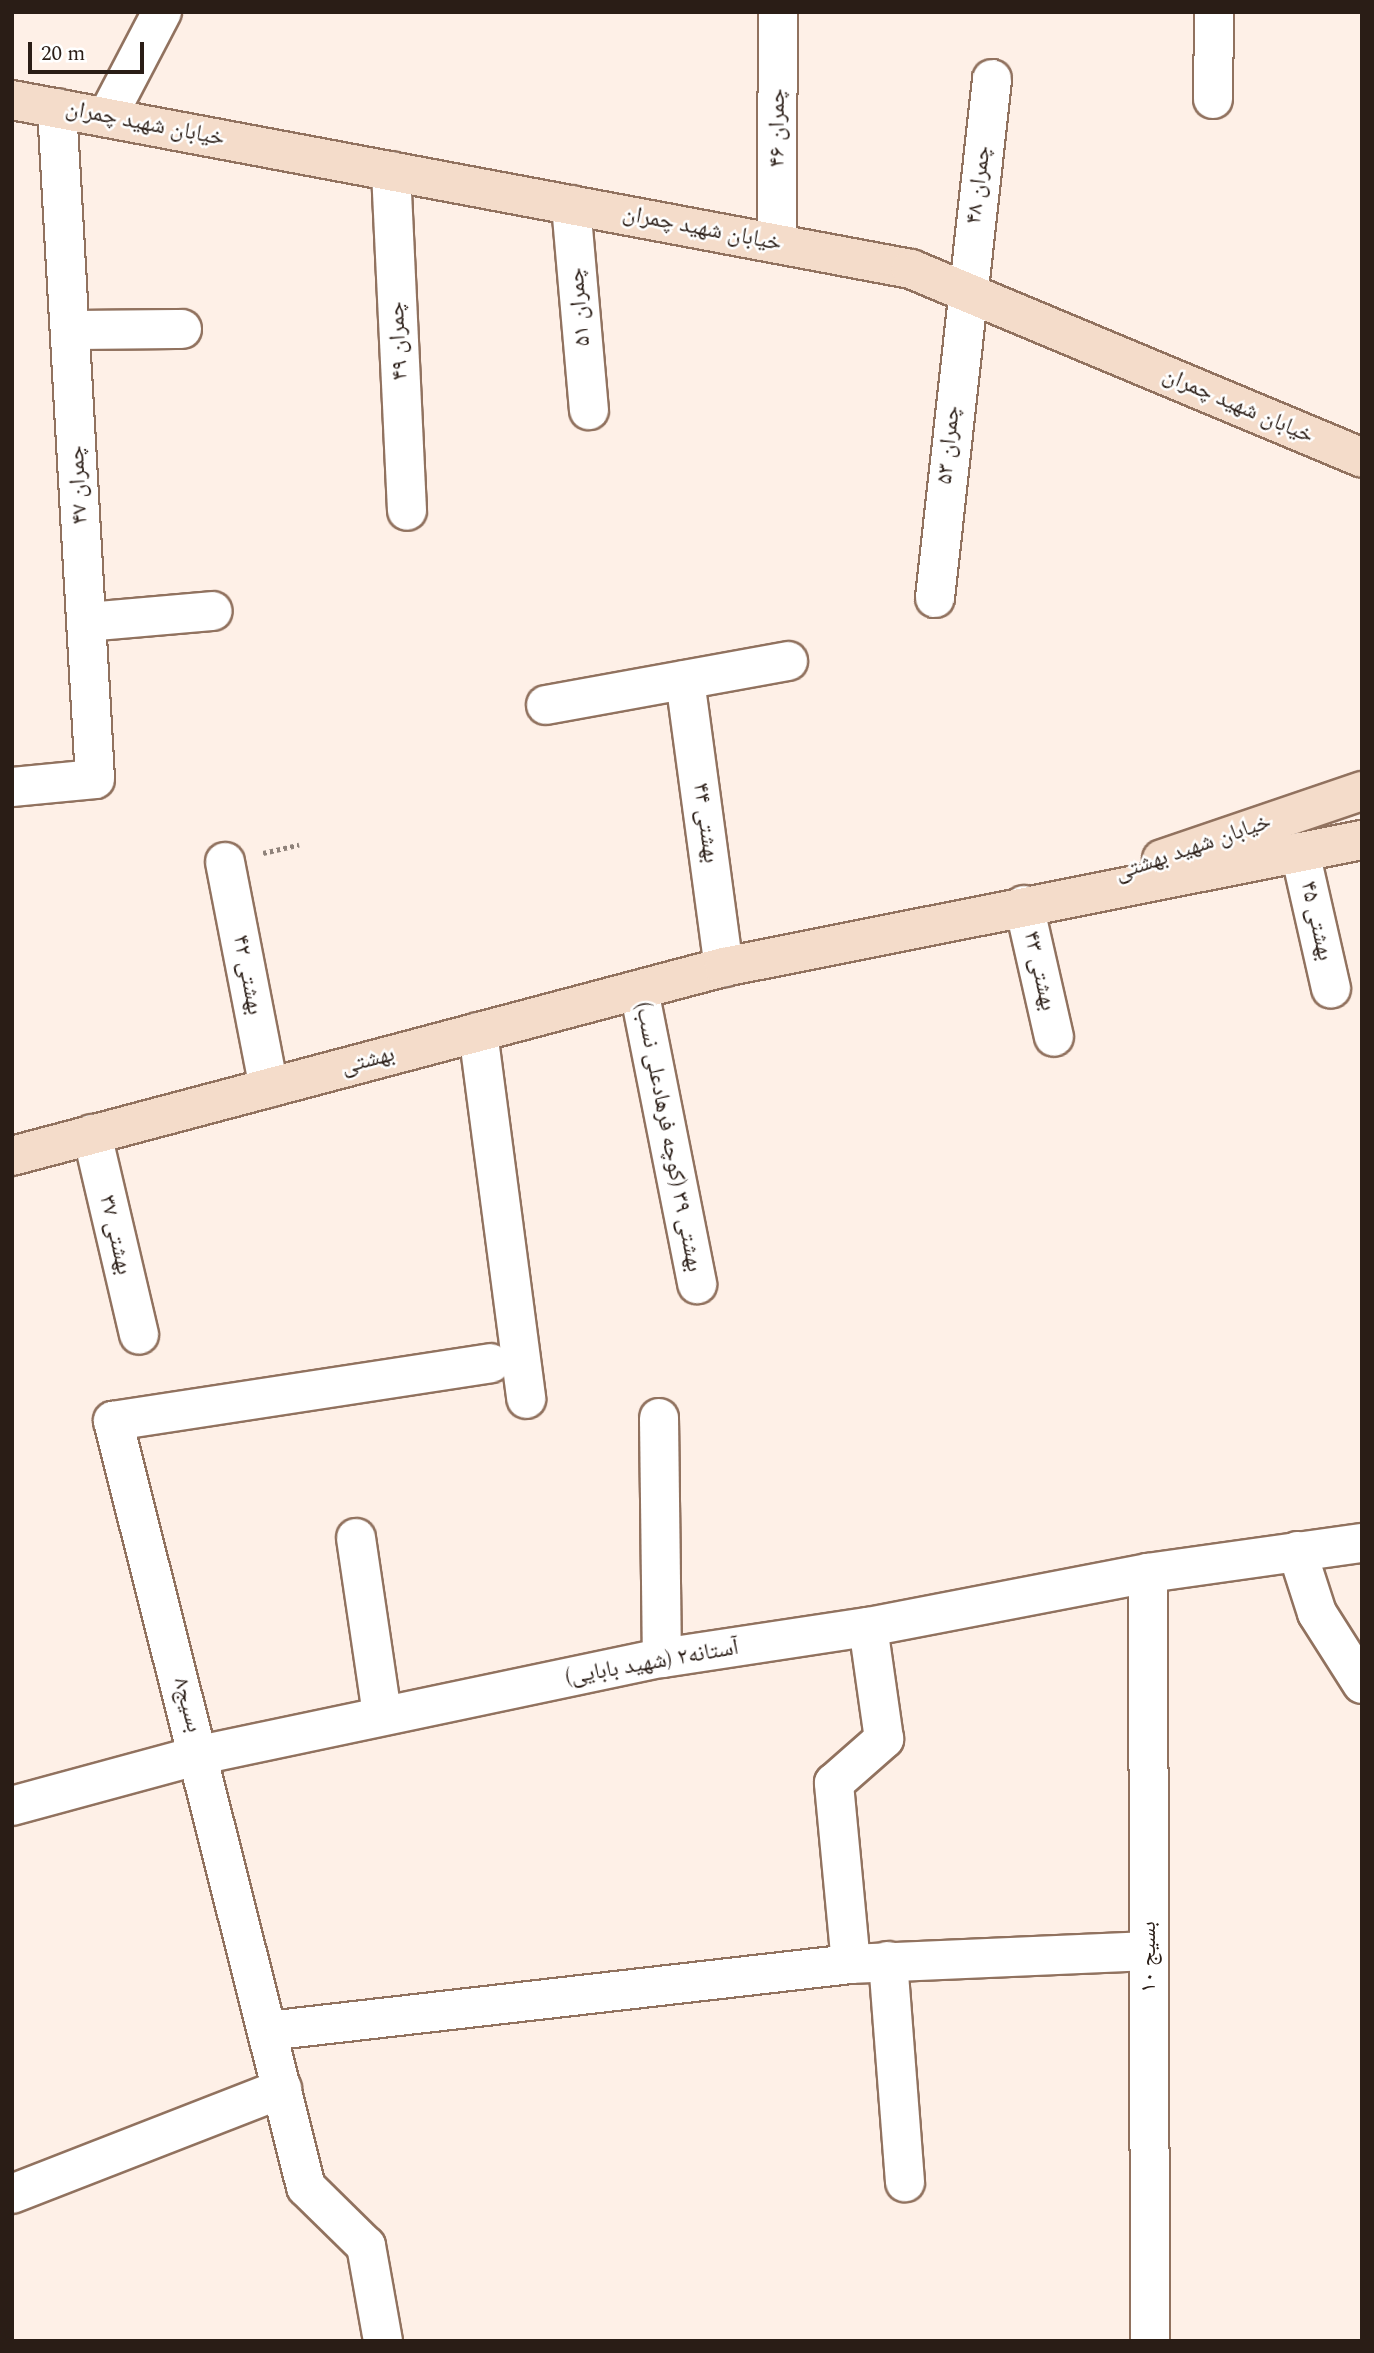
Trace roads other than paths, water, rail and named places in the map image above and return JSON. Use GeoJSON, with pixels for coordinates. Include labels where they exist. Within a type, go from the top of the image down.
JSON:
{"type":"FeatureCollection","features":[{"type":"Feature","properties":{"kind":"main road","name":"خیابان شهید چمران"},"geometry":{"type":"LineString","coordinates":[[12,100],[911,269],[1362,458]]}},
{"type":"Feature","properties":{"kind":"main road","name":"خیابان شهید بهشتی"},"geometry":{"type":"LineString","coordinates":[[1024,905],[1362,791]]}},
{"type":"Feature","properties":{"kind":"main road","name":"خیابان شهید بهشتی"},"geometry":{"type":"LineString","coordinates":[[724,967],[1024,905],[1362,840]]}},
{"type":"Feature","properties":{"kind":"main road","name":"بهشتی"},"geometry":{"type":"LineString","coordinates":[[12,1156],[724,967]]}},
{"type":"Feature","properties":{"kind":"street"},"geometry":{"type":"LineString","coordinates":[[107,117],[162,12]]}},
{"type":"Feature","properties":{"kind":"street","name":"چمران ۴۶"},"geometry":{"type":"LineString","coordinates":[[777,243],[778,12]]}},
{"type":"Feature","properties":{"kind":"street"},"geometry":{"type":"LineString","coordinates":[[1213,99],[1214,12]]}},
{"type":"Feature","properties":{"kind":"street","name":"چمران ۴۸"},"geometry":{"type":"LineString","coordinates":[[965,291],[992,79]]}},
{"type":"Feature","properties":{"kind":"street","name":"چمران ۴۷"},"geometry":{"type":"LineString","coordinates":[[12,787],[95,779],[57,108]]}},
{"type":"Feature","properties":{"kind":"street","name":"چمران ۴۹"},"geometry":{"type":"LineString","coordinates":[[391,171],[407,511]]}},
{"type":"Feature","properties":{"kind":"street","name":"چمران ۵۱"},"geometry":{"type":"LineString","coordinates":[[571,205],[589,410]]}},
{"type":"Feature","properties":{"kind":"street","name":"چمران ۵۳"},"geometry":{"type":"LineString","coordinates":[[935,598],[965,291]]}},
{"type":"Feature","properties":{"kind":"street"},"geometry":{"type":"LineString","coordinates":[[70,330],[182,329]]}},
{"type":"Feature","properties":{"kind":"street"},"geometry":{"type":"LineString","coordinates":[[87,622],[213,611]]}},
{"type":"Feature","properties":{"kind":"street"},"geometry":{"type":"LineString","coordinates":[[545,705],[788,662]]}},
{"type":"Feature","properties":{"kind":"street","name":"بهشتی ۴۴"},"geometry":{"type":"LineString","coordinates":[[685,680],[724,967]]}},
{"type":"Feature","properties":{"kind":"street","name":"بهشتی ۴۵"},"geometry":{"type":"LineString","coordinates":[[1300,852],[1331,989]]}},
{"type":"Feature","properties":{"kind":"street","name":"بهشتی ۴۲"},"geometry":{"type":"LineString","coordinates":[[225,862],[269,1087]]}},
{"type":"Feature","properties":{"kind":"street","name":"بهشتی ۴۳"},"geometry":{"type":"LineString","coordinates":[[1024,905],[1054,1037]]}},
{"type":"Feature","properties":{"kind":"street","name":"بهشتی ۳۹ (کوچه فرهادعلی نسب)"},"geometry":{"type":"LineString","coordinates":[[639,990],[697,1284]]}},
{"type":"Feature","properties":{"kind":"street"},"geometry":{"type":"LineString","coordinates":[[478,1032],[527,1399]]}},
{"type":"Feature","properties":{"kind":"street","name":"بهشتی ۳۷"},"geometry":{"type":"LineString","coordinates":[[92,1134],[139,1335]]}},
{"type":"Feature","properties":{"kind":"street","name":"بسیج۸"},"geometry":{"type":"LineString","coordinates":[[383,2341],[366,2246],[306,2186],[200,1755],[113,1421],[491,1363]]}},
{"type":"Feature","properties":{"kind":"street"},"geometry":{"type":"LineString","coordinates":[[659,1418],[662,1658]]}},
{"type":"Feature","properties":{"kind":"street"},"geometry":{"type":"LineString","coordinates":[[356,1538],[382,1714]]}},
{"type":"Feature","properties":{"kind":"street","name":"آستانه۲ (شهید بابایی)"},"geometry":{"type":"LineString","coordinates":[[12,1806],[200,1755],[382,1714],[662,1658],[868,1627],[1148,1573],[1362,1543]]}},
{"type":"Feature","properties":{"kind":"street"},"geometry":{"type":"LineString","coordinates":[[1297,1551],[1317,1613],[1362,1684]]}},
{"type":"Feature","properties":{"kind":"street","name":"بسیج ۱۰"},"geometry":{"type":"LineString","coordinates":[[1148,1573],[1150,2341]]}},
{"type":"Feature","properties":{"kind":"street"},"geometry":{"type":"LineString","coordinates":[[850,1964],[834,1783],[884,1739],[868,1627]]}},
{"type":"Feature","properties":{"kind":"street"},"geometry":{"type":"LineString","coordinates":[[268,2031],[850,1964],[1149,1951]]}},
{"type":"Feature","properties":{"kind":"street"},"geometry":{"type":"LineString","coordinates":[[888,1961],[905,2182]]}},
{"type":"Feature","properties":{"kind":"street"},"geometry":{"type":"LineString","coordinates":[[12,2194],[282,2089]]}}]}
